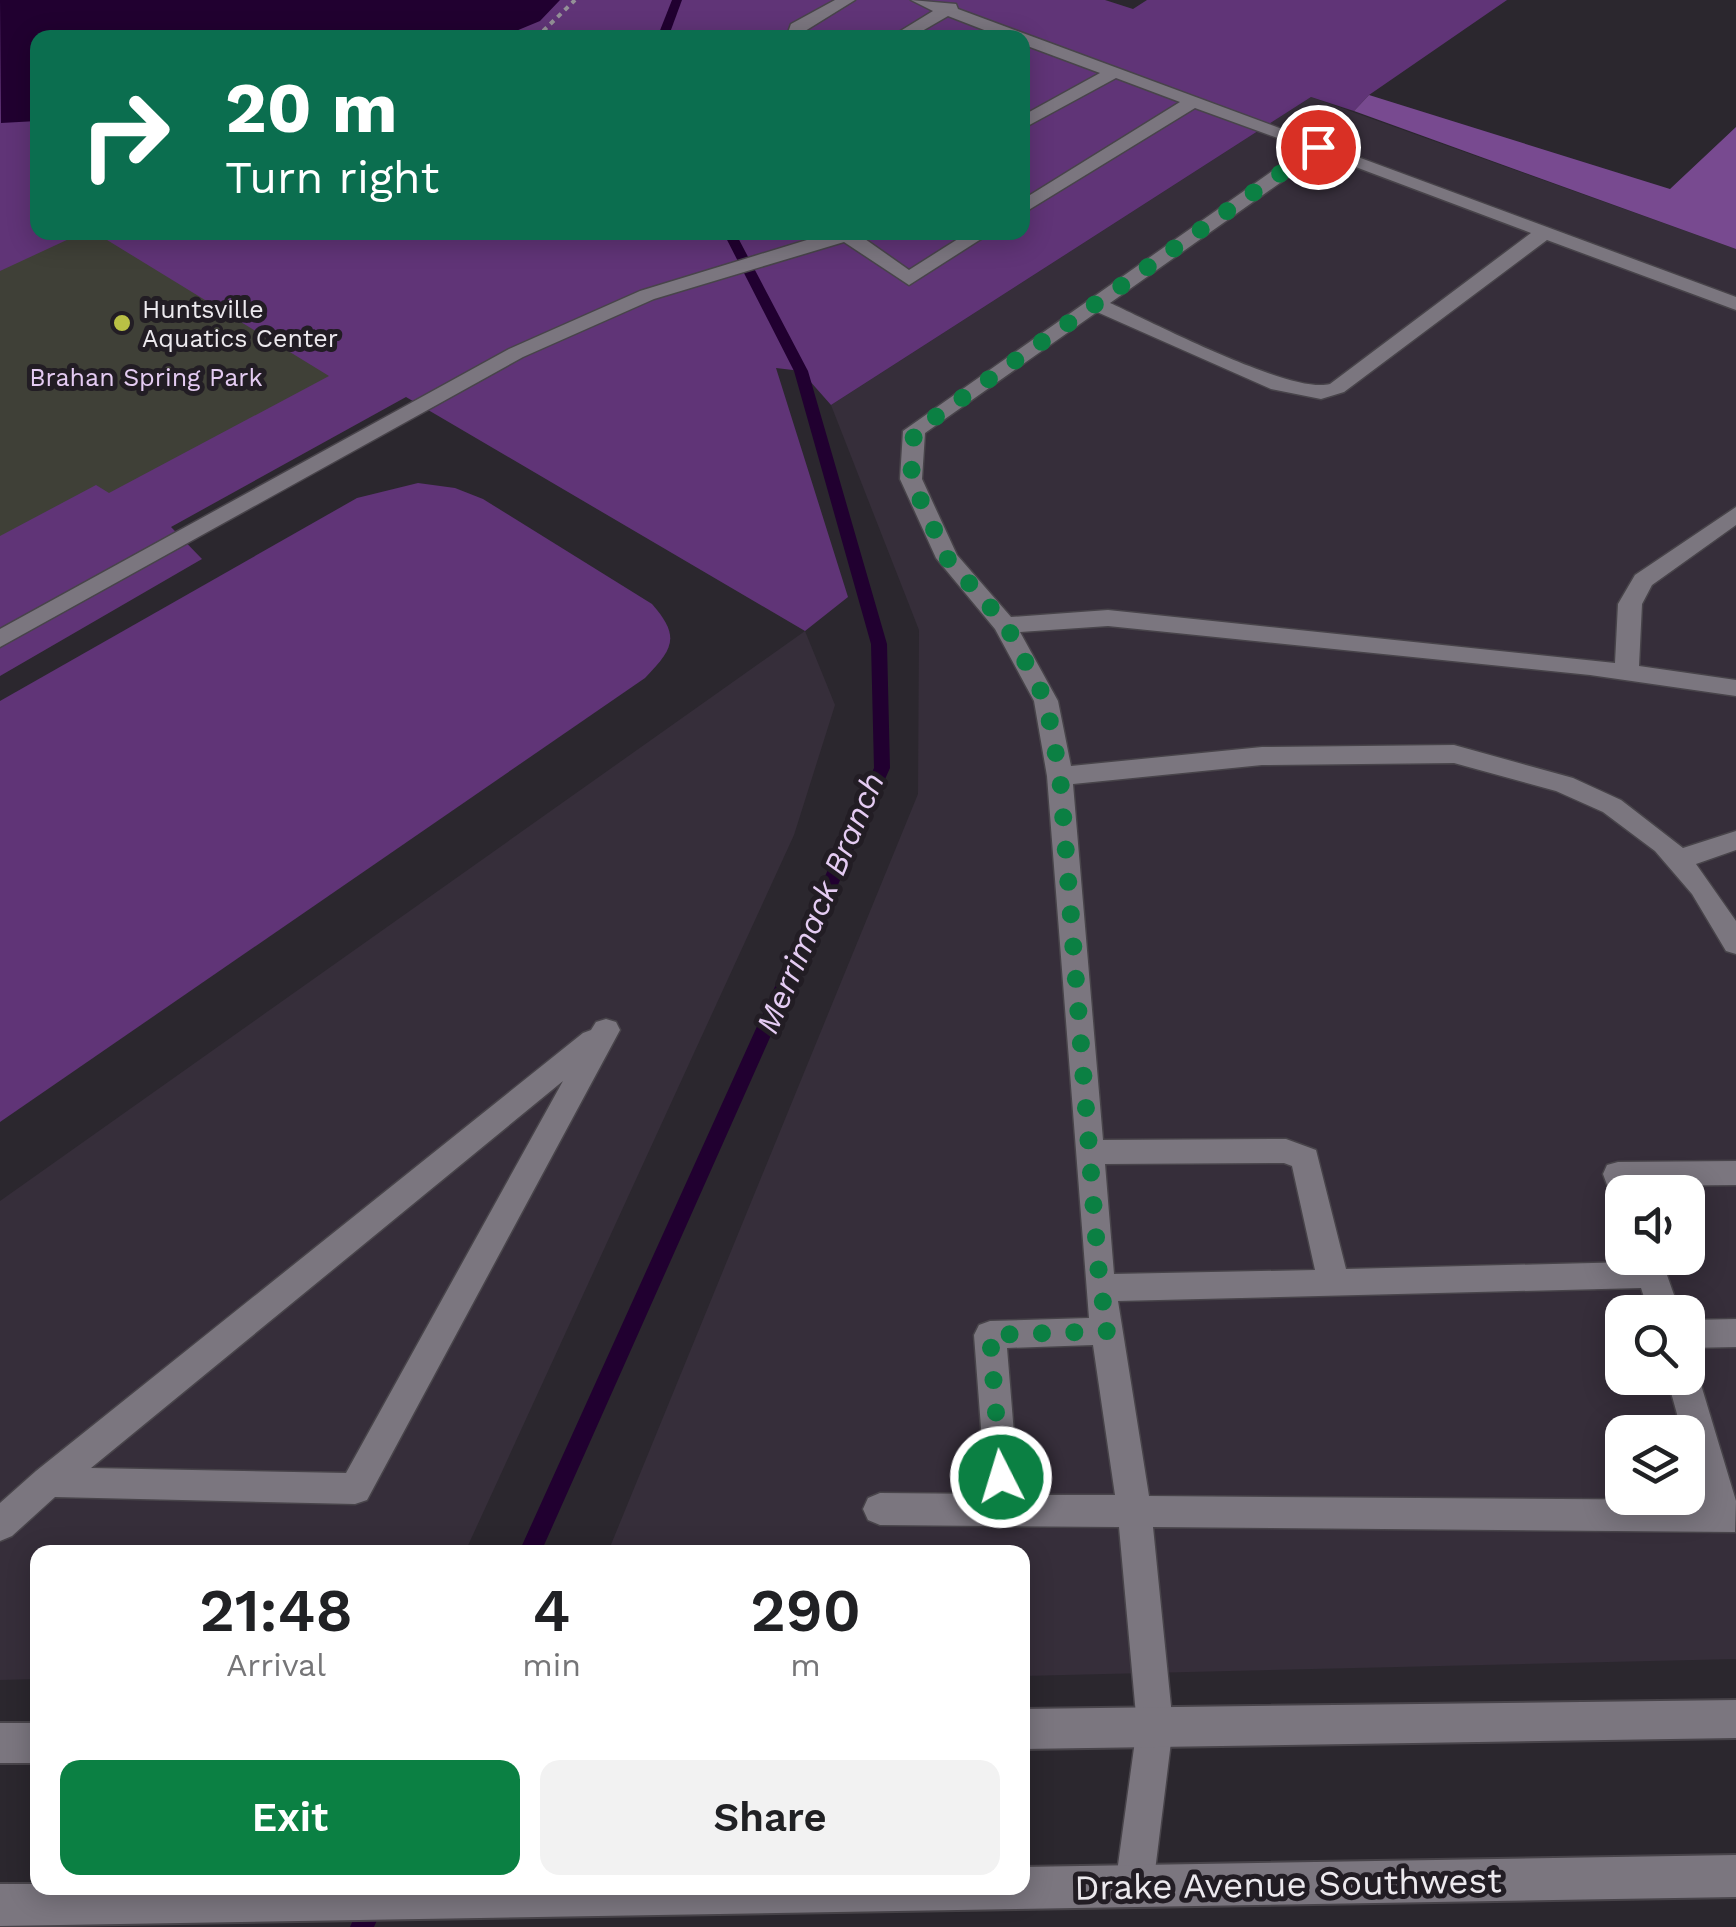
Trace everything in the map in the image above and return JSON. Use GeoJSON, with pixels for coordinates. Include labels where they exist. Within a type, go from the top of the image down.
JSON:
{"type":"FeatureCollection","features":[{"type":"Feature","properties":{"kind":"street"},"geometry":{"type":"LineString","coordinates":[[1030,1729],[1736,1718]]}},
{"type":"Feature","properties":{"kind":"street"},"geometry":{"type":"LineString","coordinates":[[0,1743],[30,1742]]}},
{"type":"Feature","properties":{"kind":"street","name":"Drake Avenue Southwest"},"geometry":{"type":"LineString","coordinates":[[1030,1889],[1736,1876]]}},
{"type":"Feature","properties":{"kind":"street","name":"Drake Avenue Southwest"},"geometry":{"type":"LineString","coordinates":[[0,1905],[622,1895]]}},
{"type":"Feature","properties":{"kind":"lane"},"geometry":{"type":"LineString","coordinates":[[796,30],[847,0]]}},
{"type":"Feature","properties":{"kind":"lane"},"geometry":{"type":"LineString","coordinates":[[919,0],[950,8],[1001,30]]}},
{"type":"Feature","properties":{"kind":"lane"},"geometry":{"type":"LineString","coordinates":[[911,30],[950,8]]}},
{"type":"Feature","properties":{"kind":"lane"},"geometry":{"type":"LineString","coordinates":[[1030,42],[1116,70],[1736,304]]}},
{"type":"Feature","properties":{"kind":"lane"},"geometry":{"type":"LineString","coordinates":[[1030,119],[1116,70]]}},
{"type":"Feature","properties":{"kind":"lane"},"geometry":{"type":"LineString","coordinates":[[1030,203],[1195,100]]}},
{"type":"Feature","properties":{"kind":"lane"},"geometry":{"type":"LineString","coordinates":[[1134,1887],[1155,1726],[1135,1514],[1100,1288],[1060,776],[1046,701],[1006,625],[947,558],[911,479],[914,432],[1318,147]]}},
{"type":"Feature","properties":{"kind":"lane"},"geometry":{"type":"LineString","coordinates":[[1095,304],[1278,385],[1320,394],[1338,388],[1545,232]]}},
{"type":"Feature","properties":{"kind":"lane"},"geometry":{"type":"LineString","coordinates":[[0,639],[516,353],[647,295],[786,256],[827,240]]}},
{"type":"Feature","properties":{"kind":"lane"},"geometry":{"type":"LineString","coordinates":[[852,240],[908,279],[970,240]]}},
{"type":"Feature","properties":{"kind":"lane"},"geometry":{"type":"LineString","coordinates":[[1628,672],[1630,604],[1643,580],[1736,514]]}},
{"type":"Feature","properties":{"kind":"lane"},"geometry":{"type":"LineString","coordinates":[[1006,625],[1108,618],[1628,672],[1736,688]]}},
{"type":"Feature","properties":{"kind":"lane"},"geometry":{"type":"LineString","coordinates":[[1060,776],[1262,756],[1454,754],[1564,784],[1612,806],[1664,844],[1701,887],[1736,944]]}},
{"type":"Feature","properties":{"kind":"lane"},"geometry":{"type":"LineString","coordinates":[[1678,860],[1736,840]]}},
{"type":"Feature","properties":{"kind":"lane"},"geometry":{"type":"LineString","coordinates":[[0,1525],[48,1482],[606,1030],[355,1489],[48,1482]]}},
{"type":"Feature","properties":{"kind":"lane"},"geometry":{"type":"LineString","coordinates":[[1090,1152],[1286,1151],[1306,1159],[1333,1282]]}},
{"type":"Feature","properties":{"kind":"lane"},"geometry":{"type":"LineString","coordinates":[[1618,1175],[1736,1173]]}},
{"type":"Feature","properties":{"kind":"lane"},"geometry":{"type":"LineString","coordinates":[[1100,1288],[1333,1282],[1605,1268]]}},
{"type":"Feature","properties":{"kind":"lane"},"geometry":{"type":"LineString","coordinates":[[1004,1513],[990,1335],[1109,1331]]}},
{"type":"Feature","properties":{"kind":"lane"},"geometry":{"type":"LineString","coordinates":[[1705,1334],[1736,1333]]}},
{"type":"Feature","properties":{"kind":"lane"},"geometry":{"type":"LineString","coordinates":[[880,1510],[1728,1516],[1688,1395]]}},
{"type":"Feature","properties":{"kind":"path"},"geometry":{"type":"LineString","coordinates":[[544,30],[575,0]]}},
{"type":"Feature","properties":{"kind":"shaded area"},"geometry":{"type":"Polygon","coordinates":[[[0,0],[560,0],[540,21],[518,30],[30,30],[30,121],[1,123],[0,0]]]}},
{"type":"Feature","properties":{"kind":"shaded area"},"geometry":{"type":"Polygon","coordinates":[[[1369,95],[1670,189],[1736,127],[1736,249],[1354,111],[1369,95]]]}},
{"type":"Feature","properties":{"kind":"shaded area"},"geometry":{"type":"Polygon","coordinates":[[[1311,97],[1736,249],[1736,1659],[1030,1676],[1030,1545],[611,1545],[918,794],[919,630],[831,405],[1311,97]]]}},
{"type":"Feature","properties":{"kind":"shaded area"},"geometry":{"type":"Polygon","coordinates":[[[805,631],[835,705],[794,835],[468,1545],[30,1545],[30,1679],[0,1680],[0,1201],[805,631]]]}},
{"type":"Feature","properties":{"kind":"green space","name":"Brahan Spring Park"},"geometry":{"type":"Polygon","coordinates":[[[0,0],[1105,0],[1133,9],[1147,0],[1507,0],[1369,95],[1354,111],[1311,97],[831,405],[801,371],[776,368],[848,597],[805,631],[406,397],[171,527],[202,559],[0,676],[0,0]]]}},
{"type":"Feature","properties":{"kind":"green space"},"geometry":{"type":"Polygon","coordinates":[[[418,483],[455,488],[483,499],[652,604],[670,634],[662,659],[645,678],[0,1122],[0,701],[357,498],[418,483]]]}},
{"type":"Feature","properties":{"kind":"building","name":"Huntsville Aquatics Center"},"geometry":{"type":"Polygon","coordinates":[[[67,240],[107,240],[329,376],[109,493],[96,485],[0,536],[0,271],[67,240]]]}},
{"type":"Feature","properties":{"kind":"waterway","name":"Merrimack Branch"},"geometry":{"type":"LineString","coordinates":[[665,30],[677,0]]}},
{"type":"Feature","properties":{"kind":"waterway","name":"Merrimack Branch"},"geometry":{"type":"LineString","coordinates":[[533,1545],[882,768],[879,644],[801,371],[733,240]]}},
{"type":"Feature","properties":{"kind":"waterway","name":"Merrimack Branch"},"geometry":{"type":"LineString","coordinates":[[362,1927],[376,1895]]}},
{"type":"Feature","properties":{"kind":"place","name":"Huntsville Aquatics Center"},"geometry":{"type":"Point","coordinates":[122,323]}},
{"type":"Feature","properties":{"kind":"route"},"geometry":{"type":"LineString","coordinates":[[1001,1477],[990,1335],[1109,1331],[1100,1288],[1060,776],[1046,701],[1006,625],[947,558],[911,479],[914,432],[1318,147]]}}]}
